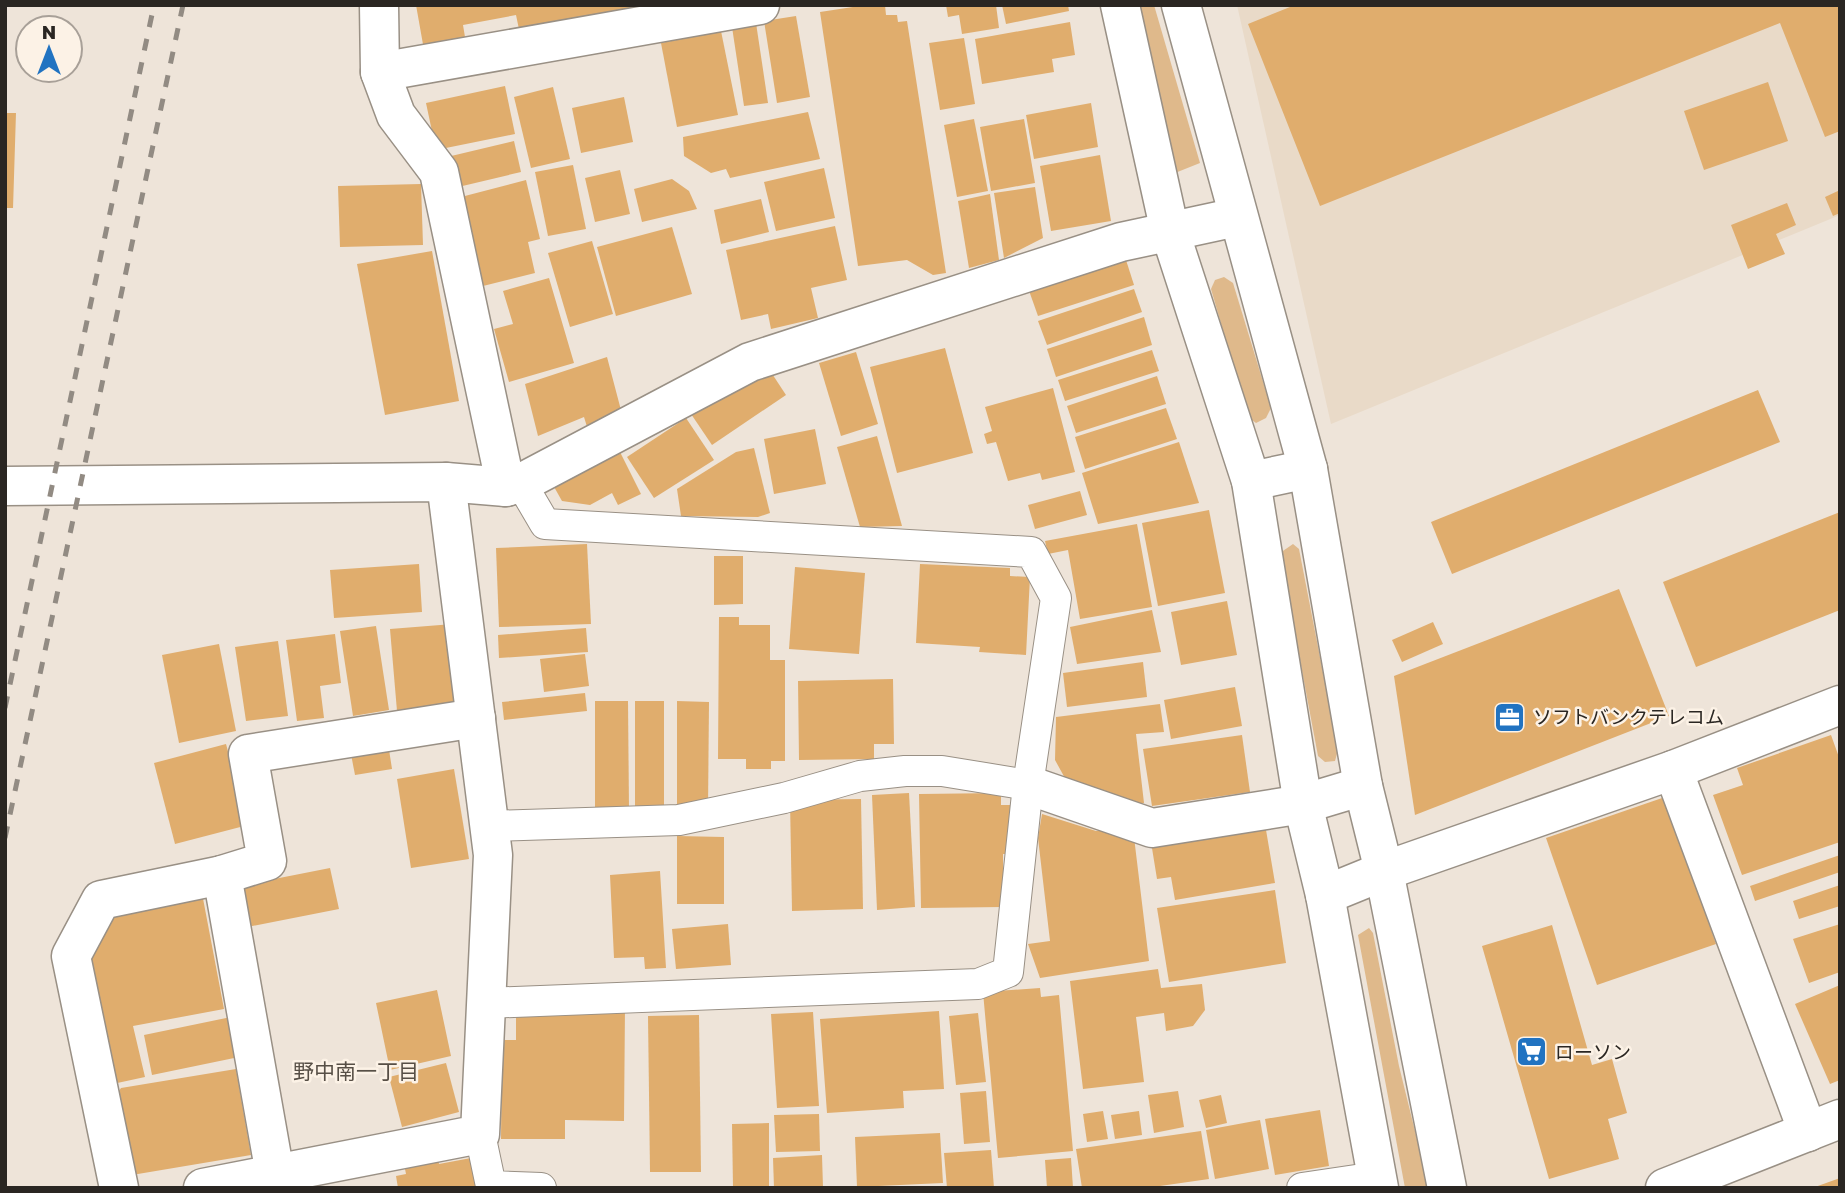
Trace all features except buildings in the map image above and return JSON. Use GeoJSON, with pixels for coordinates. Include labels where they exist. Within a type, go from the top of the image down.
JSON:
{"type":"FeatureCollection","features":[{"type":"Feature","properties":{"kind":"street"},"geometry":{"type":"LineString","coordinates":[[379,5],[380,72],[396,115],[439,172],[513,485]]}},
{"type":"Feature","properties":{"kind":"street"},"geometry":{"type":"LineString","coordinates":[[380,72],[760,5]]}},
{"type":"Feature","properties":{"kind":"street"},"geometry":{"type":"LineString","coordinates":[[1120,5],[1170,232],[1251,481],[1303,804],[1325,895],[1377,1183]]}},
{"type":"Feature","properties":{"kind":"street"},"geometry":{"type":"LineString","coordinates":[[1181,5],[1307,469],[1363,786],[1384,871],[1447,1188]]}},
{"type":"Feature","properties":{"kind":"street"},"geometry":{"type":"LineString","coordinates":[[5,486],[446,482],[513,485],[750,362],[1121,242],[1237,217]]}},
{"type":"Feature","properties":{"kind":"street"},"geometry":{"type":"LineString","coordinates":[[1251,481],[1307,469]]}},
{"type":"Feature","properties":{"kind":"street"},"geometry":{"type":"LineString","coordinates":[[203,1188],[275,1174],[360,1173],[480,1134],[494,855],[446,482]]}},
{"type":"Feature","properties":{"kind":"street"},"geometry":{"type":"LineString","coordinates":[[1325,895],[1384,871],[1673,770],[1840,705]]}},
{"type":"Feature","properties":{"kind":"street"},"geometry":{"type":"LineString","coordinates":[[119,1188],[71,956],[101,900],[222,876],[267,861],[248,754],[476,719]]}},
{"type":"Feature","properties":{"kind":"street"},"geometry":{"type":"LineString","coordinates":[[1665,1188],[1824,1126],[1673,770]]}},
{"type":"Feature","properties":{"kind":"street"},"geometry":{"type":"LineString","coordinates":[[1028,785],[1152,828],[1303,804],[1363,786]]}},
{"type":"Feature","properties":{"kind":"street"},"geometry":{"type":"LineString","coordinates":[[222,876],[275,1174]]}},
{"type":"Feature","properties":{"kind":"lane"},"geometry":{"type":"LineString","coordinates":[[486,1003],[978,984],[1008,972],[1028,785],[1056,598],[1031,552],[545,524],[513,485]]}},
{"type":"Feature","properties":{"kind":"lane"},"geometry":{"type":"LineString","coordinates":[[490,826],[679,820],[784,798],[860,776],[905,771],[942,771],[1028,785]]}},
{"type":"Feature","properties":{"kind":"lane"},"geometry":{"type":"LineString","coordinates":[[480,1134],[491,1186],[541,1188]]}},
{"type":"Feature","properties":{"kind":"lane"},"geometry":{"type":"LineString","coordinates":[[1301,1188],[1377,1183]]}},
{"type":"Feature","properties":{"kind":"shaded area"},"geometry":{"type":"Polygon","coordinates":[[[1136,5],[1154,5],[1200,163],[1175,173],[1136,5]]]}},
{"type":"Feature","properties":{"kind":"shaded area"},"geometry":{"type":"Polygon","coordinates":[[[1237,5],[1840,5],[1840,215],[1331,424],[1237,5]]]}},
{"type":"Feature","properties":{"kind":"shaded area"},"geometry":{"type":"Polygon","coordinates":[[[1224,277],[1233,283],[1271,408],[1266,418],[1256,423],[1248,417],[1211,289],[1215,280],[1224,277]]]}},
{"type":"Feature","properties":{"kind":"shaded area"},"geometry":{"type":"Polygon","coordinates":[[[1293,544],[1299,549],[1338,750],[1335,761],[1325,762],[1318,756],[1280,553],[1293,544]]]}},
{"type":"Feature","properties":{"kind":"shaded area"},"geometry":{"type":"Polygon","coordinates":[[[1369,928],[1373,933],[1399,1066],[1429,1188],[1405,1188],[1358,935],[1369,928]]]}},
{"type":"Feature","properties":{"kind":"railway"},"geometry":{"type":"LineString","coordinates":[[5,708],[154,5]]}},
{"type":"Feature","properties":{"kind":"railway"},"geometry":{"type":"LineString","coordinates":[[5,838],[183,5]]}},
{"type":"Feature","properties":{"kind":"place","name":"ソフトバンクテレコム"},"geometry":{"type":"Point","coordinates":[1510,717]}},
{"type":"Feature","properties":{"kind":"place","name":"ローソン"},"geometry":{"type":"Point","coordinates":[1532,1052]}},
{"type":"Feature","properties":{"kind":"district","name":"野中南一丁目"},"geometry":{"type":"Point","coordinates":[356,1072]}}]}
